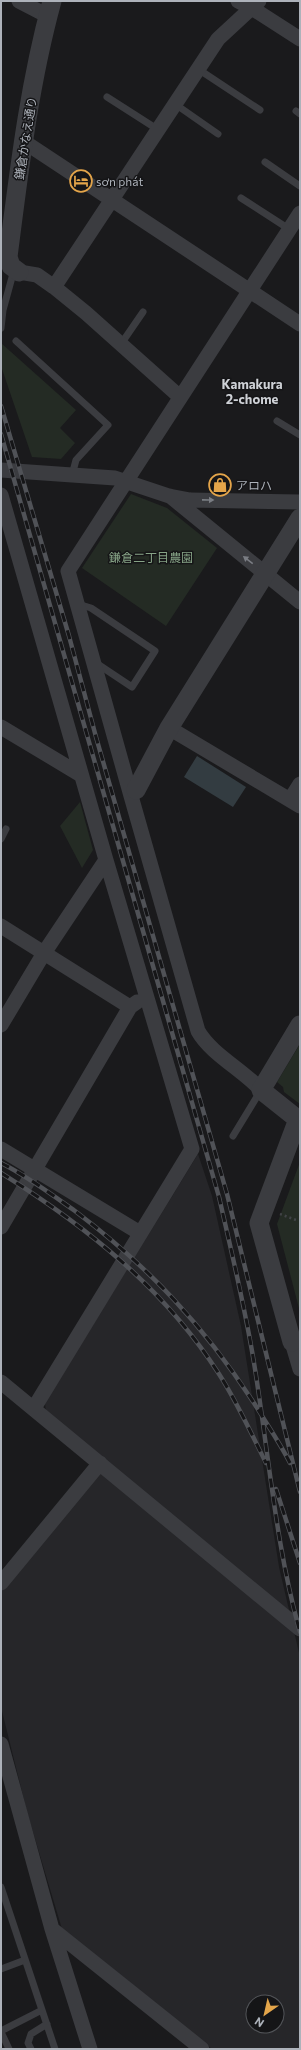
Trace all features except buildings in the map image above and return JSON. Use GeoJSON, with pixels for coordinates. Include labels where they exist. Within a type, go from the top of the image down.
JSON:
{"type":"FeatureCollection","features":[{"type":"Feature","properties":{"kind":"street"},"geometry":{"type":"LineString","coordinates":[[19,1],[50,8]]}},
{"type":"Feature","properties":{"kind":"street"},"geometry":{"type":"LineString","coordinates":[[238,1],[256,5],[300,39]]}},
{"type":"Feature","properties":{"kind":"street"},"geometry":{"type":"LineString","coordinates":[[54,287],[218,39],[256,5]]}},
{"type":"Feature","properties":{"kind":"street","name":"鎌倉かなえ通り"},"geometry":{"type":"LineString","coordinates":[[16,271],[11,266],[8,257],[23,141],[34,79],[50,8]]}},
{"type":"Feature","properties":{"kind":"street"},"geometry":{"type":"LineString","coordinates":[[23,141],[300,324]]}},
{"type":"Feature","properties":{"kind":"street"},"geometry":{"type":"LineString","coordinates":[[300,213],[251,291],[125,481],[68,571],[92,661],[133,793],[198,1031],[207,1044],[249,1077],[261,1090],[299,1120],[259,1223],[300,1369]]}},
{"type":"Feature","properties":{"kind":"street"},"geometry":{"type":"LineString","coordinates":[[16,271],[37,275],[54,287],[180,397]]}},
{"type":"Feature","properties":{"kind":"street"},"geometry":{"type":"LineString","coordinates":[[1,470],[115,478],[169,496],[190,500],[300,502]]}},
{"type":"Feature","properties":{"kind":"street"},"geometry":{"type":"LineString","coordinates":[[1,495],[81,775],[192,1149],[34,1408]]}},
{"type":"Feature","properties":{"kind":"street"},"geometry":{"type":"LineString","coordinates":[[169,496],[300,602]]}},
{"type":"Feature","properties":{"kind":"street"},"geometry":{"type":"LineString","coordinates":[[133,793],[170,728],[300,518]]}},
{"type":"Feature","properties":{"kind":"street"},"geometry":{"type":"LineString","coordinates":[[1,727],[81,775]]}},
{"type":"Feature","properties":{"kind":"street"},"geometry":{"type":"LineString","coordinates":[[170,728],[295,803],[300,784]]}},
{"type":"Feature","properties":{"kind":"street"},"geometry":{"type":"LineString","coordinates":[[1,1026],[44,953],[106,860]]}},
{"type":"Feature","properties":{"kind":"street"},"geometry":{"type":"LineString","coordinates":[[1,926],[130,1007]]}},
{"type":"Feature","properties":{"kind":"street"},"geometry":{"type":"LineString","coordinates":[[1,1227],[130,1007],[147,996]]}},
{"type":"Feature","properties":{"kind":"street"},"geometry":{"type":"LineString","coordinates":[[261,1090],[300,1025]]}},
{"type":"Feature","properties":{"kind":"street"},"geometry":{"type":"LineString","coordinates":[[1,1149],[140,1233]]}},
{"type":"Feature","properties":{"kind":"street"},"geometry":{"type":"LineString","coordinates":[[1,1382],[100,1463],[138,1497],[300,1629]]}},
{"type":"Feature","properties":{"kind":"street"},"geometry":{"type":"LineString","coordinates":[[1,1583],[100,1463]]}},
{"type":"Feature","properties":{"kind":"street"},"geometry":{"type":"LineString","coordinates":[[1,1744],[52,1929],[90,2049]]}},
{"type":"Feature","properties":{"kind":"street"},"geometry":{"type":"LineString","coordinates":[[52,1929],[202,2049]]}},
{"type":"Feature","properties":{"kind":"lane"},"geometry":{"type":"LineString","coordinates":[[198,69],[260,110]]}},
{"type":"Feature","properties":{"kind":"lane"},"geometry":{"type":"LineString","coordinates":[[107,97],[157,130]]}},
{"type":"Feature","properties":{"kind":"lane"},"geometry":{"type":"LineString","coordinates":[[175,104],[218,134]]}},
{"type":"Feature","properties":{"kind":"lane"},"geometry":{"type":"LineString","coordinates":[[264,162],[300,186]]}},
{"type":"Feature","properties":{"kind":"lane"},"geometry":{"type":"LineString","coordinates":[[241,198],[289,229]]}},
{"type":"Feature","properties":{"kind":"lane"},"geometry":{"type":"LineString","coordinates":[[1,328],[3,310],[16,271]]}},
{"type":"Feature","properties":{"kind":"lane"},"geometry":{"type":"LineString","coordinates":[[121,344],[142,312]]}},
{"type":"Feature","properties":{"kind":"lane"},"geometry":{"type":"LineString","coordinates":[[16,341],[108,425],[76,460],[72,475]]}},
{"type":"Feature","properties":{"kind":"lane"},"geometry":{"type":"LineString","coordinates":[[277,421],[300,435]]}},
{"type":"Feature","properties":{"kind":"lane"},"geometry":{"type":"LineString","coordinates":[[76,603],[91,608],[155,651],[132,687],[92,661]]}},
{"type":"Feature","properties":{"kind":"lane"},"geometry":{"type":"LineString","coordinates":[[1,839],[6,829]]}},
{"type":"Feature","properties":{"kind":"lane"},"geometry":{"type":"LineString","coordinates":[[233,1136],[261,1090]]}},
{"type":"Feature","properties":{"kind":"lane"},"geometry":{"type":"LineString","coordinates":[[1,1887],[55,2049]]}},
{"type":"Feature","properties":{"kind":"lane"},"geometry":{"type":"LineString","coordinates":[[1,1969],[25,1960]]}},
{"type":"Feature","properties":{"kind":"lane"},"geometry":{"type":"LineString","coordinates":[[9,2049],[1,2031],[42,2010]]}},
{"type":"Feature","properties":{"kind":"lane"},"geometry":{"type":"LineString","coordinates":[[31,2049],[28,2043],[31,2034],[47,2024]]}},
{"type":"Feature","properties":{"kind":"path"},"geometry":{"type":"LineString","coordinates":[[278,1213],[296,1220]]}},
{"type":"Feature","properties":{"kind":"shaded area"},"geometry":{"type":"Polygon","coordinates":[[[197,756],[246,787],[233,807],[184,777],[197,756]]]}},
{"type":"Feature","properties":{"kind":"shaded area"},"geometry":{"type":"Polygon","coordinates":[[[198,1154],[212,1196],[241,1326],[279,1567],[300,1657],[300,2049],[212,2049],[62,1929],[27,1812],[1,1707],[1,1589],[107,1462],[46,1412],[45,1403],[198,1154]]]}},
{"type":"Feature","properties":{"kind":"green space"},"geometry":{"type":"Polygon","coordinates":[[[1,343],[76,410],[60,428],[75,443],[61,459],[32,457],[1,366],[1,343]]]}},
{"type":"Feature","properties":{"kind":"green space","name":"鎌倉二丁目農園"},"geometry":{"type":"Polygon","coordinates":[[[131,494],[167,508],[217,548],[166,626],[82,568],[131,494]]]}},
{"type":"Feature","properties":{"kind":"green space"},"geometry":{"type":"Polygon","coordinates":[[[80,802],[93,850],[82,868],[60,826],[80,802]]]}},
{"type":"Feature","properties":{"kind":"green space"},"geometry":{"type":"Polygon","coordinates":[[[300,1044],[300,1104],[284,1092],[283,1087],[277,1082],[300,1044]]]}},
{"type":"Feature","properties":{"kind":"green space"},"geometry":{"type":"Polygon","coordinates":[[[300,1162],[300,1312],[277,1224],[300,1162]]]}},
{"type":"Feature","properties":{"kind":"railway"},"geometry":{"type":"LineString","coordinates":[[1,406],[69,636],[96,737],[227,1194],[300,1492]]}},
{"type":"Feature","properties":{"kind":"railway"},"geometry":{"type":"LineString","coordinates":[[1,434],[219,1197],[247,1326],[255,1369],[279,1535],[300,1632]]}},
{"type":"Feature","properties":{"kind":"railway"},"geometry":{"type":"LineString","coordinates":[[1,1163],[39,1186],[75,1211],[102,1232],[151,1276],[215,1348],[254,1403],[290,1463]]}},
{"type":"Feature","properties":{"kind":"railway"},"geometry":{"type":"LineString","coordinates":[[1,1173],[64,1215],[93,1238],[149,1287],[174,1314],[197,1343],[226,1385],[266,1463]]}},
{"type":"Feature","properties":{"kind":"railway"},"geometry":{"type":"LineString","coordinates":[[276,1489],[300,1563]]}},
{"type":"Feature","properties":{"kind":"place","name":"sơn phát"},"geometry":{"type":"Point","coordinates":[81,181]}},
{"type":"Feature","properties":{"kind":"place","name":"アロハ"},"geometry":{"type":"Point","coordinates":[220,485]}},
{"type":"Feature","properties":{"kind":"district","name":"Kamakura 2-chome"},"geometry":{"type":"Point","coordinates":[252,392]}}]}
